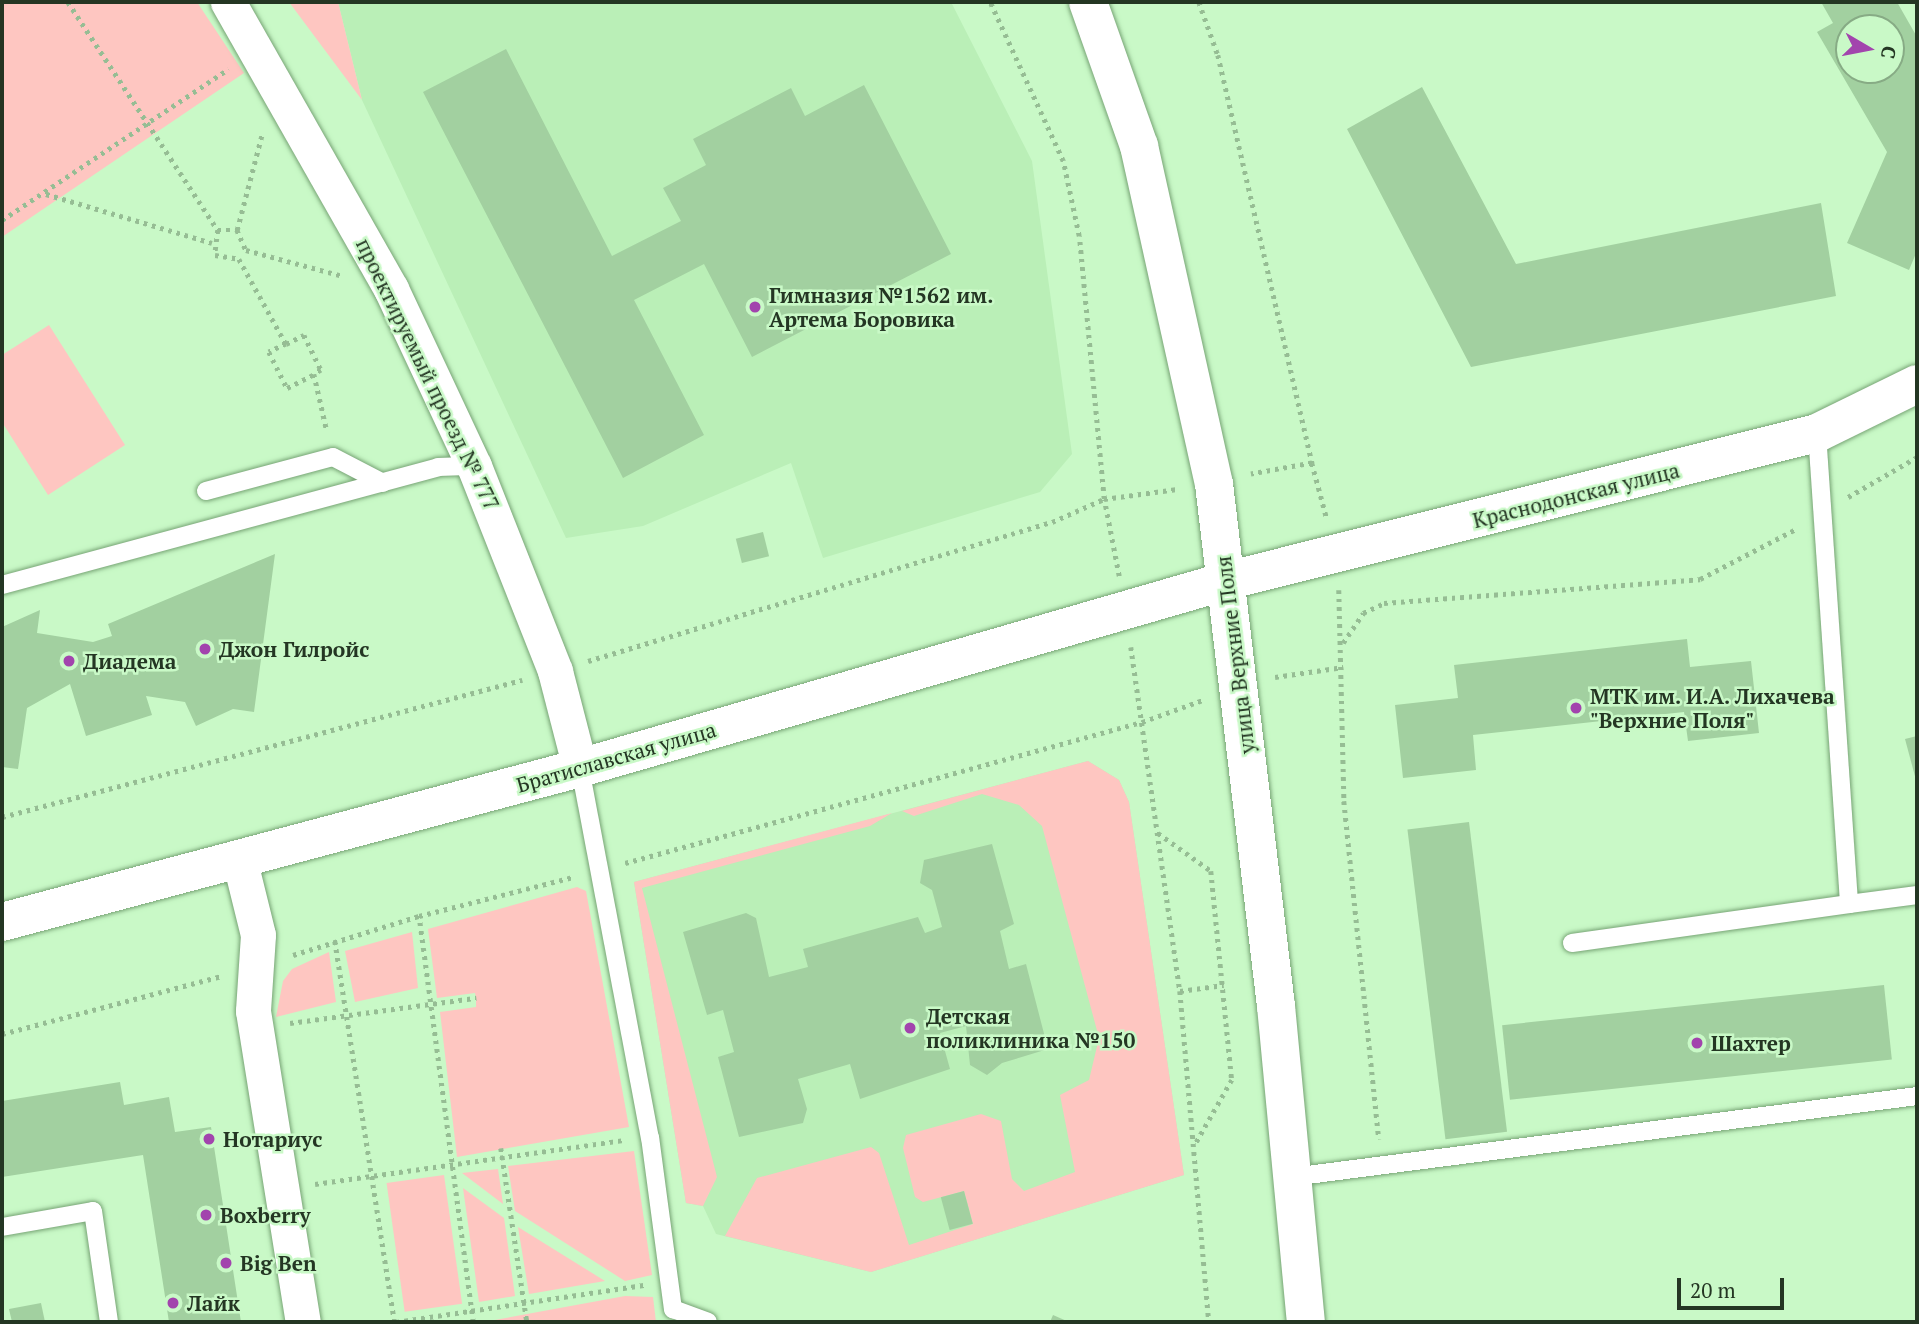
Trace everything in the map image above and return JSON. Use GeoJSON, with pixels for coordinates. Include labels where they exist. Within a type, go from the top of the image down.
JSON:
{"type":"FeatureCollection","features":[{"type":"Feature","properties":{"kind":"main road","name":"улица Верхние Поля"},"geometry":{"type":"LineString","coordinates":[[1088,2],[1139,146],[1172,275],[1226,581],[1306,1322]]}},
{"type":"Feature","properties":{"kind":"main road","name":"Краснодонская улица"},"geometry":{"type":"LineString","coordinates":[[1226,581],[1817,433],[1917,384]]}},
{"type":"Feature","properties":{"kind":"main road","name":"Братиславская улица"},"geometry":{"type":"LineString","coordinates":[[2,922],[580,768],[1226,581]]}},
{"type":"Feature","properties":{"kind":"street","name":"проектируемый проезд № 777"},"geometry":{"type":"LineString","coordinates":[[228,2],[276,79],[391,289],[474,466],[555,671],[580,768]]}},
{"type":"Feature","properties":{"kind":"street"},"geometry":{"type":"LineString","coordinates":[[239,858],[258,935],[256,1027],[303,1322]]}},
{"type":"Feature","properties":{"kind":"lane"},"geometry":{"type":"LineString","coordinates":[[1817,433],[1849,904]]}},
{"type":"Feature","properties":{"kind":"lane"},"geometry":{"type":"LineString","coordinates":[[206,491],[333,457],[383,483]]}},
{"type":"Feature","properties":{"kind":"lane"},"geometry":{"type":"LineString","coordinates":[[2,585],[438,467],[474,466]]}},
{"type":"Feature","properties":{"kind":"lane"},"geometry":{"type":"LineString","coordinates":[[580,768],[650,1137],[671,1281],[673,1316],[708,1322]]}},
{"type":"Feature","properties":{"kind":"lane"},"geometry":{"type":"LineString","coordinates":[[1572,943],[1917,895]]}},
{"type":"Feature","properties":{"kind":"lane"},"geometry":{"type":"LineString","coordinates":[[1292,1177],[1917,1096]]}},
{"type":"Feature","properties":{"kind":"lane"},"geometry":{"type":"LineString","coordinates":[[2,1227],[93,1212],[110,1322]]}},
{"type":"Feature","properties":{"kind":"path"},"geometry":{"type":"LineString","coordinates":[[68,2],[218,230]]}},
{"type":"Feature","properties":{"kind":"path"},"geometry":{"type":"LineString","coordinates":[[990,2],[1063,161],[1080,236],[1104,499]]}},
{"type":"Feature","properties":{"kind":"path"},"geometry":{"type":"LineString","coordinates":[[2,220],[45,194],[146,122],[258,49]]}},
{"type":"Feature","properties":{"kind":"path"},"geometry":{"type":"LineString","coordinates":[[246,250],[237,230],[276,79]]}},
{"type":"Feature","properties":{"kind":"path"},"geometry":{"type":"LineString","coordinates":[[45,194],[212,243]]}},
{"type":"Feature","properties":{"kind":"path"},"geometry":{"type":"LineString","coordinates":[[218,230],[237,230]]}},
{"type":"Feature","properties":{"kind":"path"},"geometry":{"type":"LineString","coordinates":[[218,230],[212,243],[215,255],[239,259]]}},
{"type":"Feature","properties":{"kind":"path"},"geometry":{"type":"LineString","coordinates":[[246,250],[391,289]]}},
{"type":"Feature","properties":{"kind":"path"},"geometry":{"type":"LineString","coordinates":[[239,259],[246,250]]}},
{"type":"Feature","properties":{"kind":"path"},"geometry":{"type":"LineString","coordinates":[[239,259],[286,344]]}},
{"type":"Feature","properties":{"kind":"path"},"geometry":{"type":"LineString","coordinates":[[304,334],[321,370],[286,388],[269,352],[286,344],[304,334]]}},
{"type":"Feature","properties":{"kind":"path"},"geometry":{"type":"LineString","coordinates":[[314,374],[333,457]]}},
{"type":"Feature","properties":{"kind":"path"},"geometry":{"type":"LineString","coordinates":[[1342,645],[1363,612],[1384,603],[1700,579],[1762,552],[1917,457]]}},
{"type":"Feature","properties":{"kind":"path"},"geometry":{"type":"LineString","coordinates":[[1312,463],[1336,552],[1343,667],[1344,801],[1382,1166]]}},
{"type":"Feature","properties":{"kind":"path"},"geometry":{"type":"LineString","coordinates":[[2,1034],[257,967],[419,916],[599,870],[1142,722],[1239,686],[1343,667]]}},
{"type":"Feature","properties":{"kind":"path"},"geometry":{"type":"LineString","coordinates":[[1158,833],[1211,871],[1232,1080],[1194,1145]]}},
{"type":"Feature","properties":{"kind":"path"},"geometry":{"type":"LineString","coordinates":[[419,916],[473,1322]]}},
{"type":"Feature","properties":{"kind":"path"},"geometry":{"type":"LineString","coordinates":[[335,941],[396,1322],[671,1281]]}},
{"type":"Feature","properties":{"kind":"path"},"geometry":{"type":"LineString","coordinates":[[1180,991],[1224,985]]}},
{"type":"Feature","properties":{"kind":"path"},"geometry":{"type":"LineString","coordinates":[[256,1027],[476,998]]}},
{"type":"Feature","properties":{"kind":"path"},"geometry":{"type":"LineString","coordinates":[[282,1189],[650,1137]]}},
{"type":"Feature","properties":{"kind":"path"},"geometry":{"type":"LineString","coordinates":[[501,1148],[527,1322]]}},
{"type":"Feature","properties":{"kind":"shaded area"},"geometry":{"type":"Polygon","coordinates":[[[2,2],[197,2],[244,73],[2,237],[2,2]]]}},
{"type":"Feature","properties":{"kind":"shaded area"},"geometry":{"type":"Polygon","coordinates":[[[289,2],[338,2],[362,100],[289,2]]]}},
{"type":"Feature","properties":{"kind":"shaded area","name":"Гимназия №1562 им. Артема Боровика"},"geometry":{"type":"Polygon","coordinates":[[[338,2],[951,2],[1032,161],[1072,454],[1040,492],[823,558],[791,463],[643,526],[566,538],[362,100],[338,2]]]}},
{"type":"Feature","properties":{"kind":"shaded area"},"geometry":{"type":"Polygon","coordinates":[[[49,325],[125,445],[48,495],[2,422],[2,355],[49,325]]]}},
{"type":"Feature","properties":{"kind":"shaded area","name":"Детская поликлиника №150"},"geometry":{"type":"Polygon","coordinates":[[[1088,761],[1119,780],[1129,802],[1184,1175],[871,1272],[716,1234],[703,1206],[686,1203],[634,882],[1088,761]]]}},
{"type":"Feature","properties":{"kind":"shaded area"},"geometry":{"type":"Polygon","coordinates":[[[1088,761],[1119,780],[1129,802],[1184,1175],[871,1272],[725,1236],[757,1178],[871,1147],[879,1153],[909,1245],[973,1224],[964,1191],[923,1202],[915,1197],[903,1148],[906,1135],[981,1114],[1001,1121],[1012,1179],[1024,1191],[1075,1172],[1060,1095],[1089,1080],[1099,1038],[1042,826],[1019,805],[982,794],[914,816],[902,811],[1088,761]]]}},
{"type":"Feature","properties":{"kind":"shaded area"},"geometry":{"type":"Polygon","coordinates":[[[892,813],[870,826],[642,888],[717,1177],[703,1206],[686,1203],[634,882],[892,813]]]}},
{"type":"Feature","properties":{"kind":"shaded area"},"geometry":{"type":"Polygon","coordinates":[[[577,887],[586,891],[629,1127],[457,1157],[440,1012],[476,1007],[476,998],[475,993],[437,998],[428,929],[577,887]]]}},
{"type":"Feature","properties":{"kind":"shaded area"},"geometry":{"type":"Polygon","coordinates":[[[412,932],[418,988],[355,1002],[345,951],[412,932]]]}},
{"type":"Feature","properties":{"kind":"shaded area"},"geometry":{"type":"Polygon","coordinates":[[[329,952],[336,1002],[276,1017],[283,981],[292,969],[329,952]]]}},
{"type":"Feature","properties":{"kind":"shaded area"},"geometry":{"type":"Polygon","coordinates":[[[634,1151],[652,1275],[625,1281],[515,1211],[508,1166],[634,1151]]]}},
{"type":"Feature","properties":{"kind":"shaded area"},"geometry":{"type":"Polygon","coordinates":[[[498,1169],[503,1204],[462,1173],[498,1169]]]}},
{"type":"Feature","properties":{"kind":"shaded area"},"geometry":{"type":"Polygon","coordinates":[[[444,1175],[462,1304],[405,1312],[387,1183],[444,1175]]]}},
{"type":"Feature","properties":{"kind":"shaded area"},"geometry":{"type":"Polygon","coordinates":[[[463,1188],[504,1218],[515,1296],[479,1302],[463,1188]]]}},
{"type":"Feature","properties":{"kind":"shaded area"},"geometry":{"type":"Polygon","coordinates":[[[518,1227],[605,1281],[529,1294],[518,1227]]]}},
{"type":"Feature","properties":{"kind":"shaded area"},"geometry":{"type":"Polygon","coordinates":[[[625,1296],[653,1297],[656,1322],[484,1322],[625,1296]]]}},
{"type":"Feature","properties":{"kind":"building"},"geometry":{"type":"Polygon","coordinates":[[[1821,2],[1897,2],[1904,14],[1835,14],[1835,63],[1817,32],[1833,23],[1821,2]]]}},
{"type":"Feature","properties":{"kind":"building"},"geometry":{"type":"Polygon","coordinates":[[[1905,16],[1917,37],[1917,251],[1909,270],[1847,243],[1887,152],[1847,84],[1905,84],[1905,16]]]}},
{"type":"Feature","properties":{"kind":"building"},"geometry":{"type":"Polygon","coordinates":[[[506,49],[612,256],[681,221],[663,188],[706,165],[693,139],[791,88],[805,116],[864,85],[951,254],[752,357],[704,264],[634,300],[704,435],[623,478],[423,92],[506,49]]]}},
{"type":"Feature","properties":{"kind":"building"},"geometry":{"type":"Polygon","coordinates":[[[1422,87],[1516,264],[1821,203],[1836,296],[1471,367],[1347,129],[1422,87]]]}},
{"type":"Feature","properties":{"kind":"building"},"geometry":{"type":"Polygon","coordinates":[[[763,532],[769,556],[742,563],[736,539],[763,532]]]}},
{"type":"Feature","properties":{"kind":"building"},"geometry":{"type":"Polygon","coordinates":[[[275,554],[254,712],[233,709],[196,726],[185,702],[146,696],[152,715],[86,736],[70,684],[27,708],[18,769],[2,767],[2,627],[40,610],[37,633],[93,642],[112,636],[108,624],[275,554]]]}},
{"type":"Feature","properties":{"kind":"building","name":"МТК им. И.А. Лихачева \"Верхние Поля\""},"geometry":{"type":"Polygon","coordinates":[[[1687,639],[1690,667],[1751,661],[1759,733],[1688,741],[1684,712],[1473,735],[1476,770],[1403,778],[1395,705],[1458,698],[1454,665],[1687,639]]]}},
{"type":"Feature","properties":{"kind":"building"},"geometry":{"type":"Polygon","coordinates":[[[1917,736],[1917,780],[1916,780],[1905,739],[1917,736]]]}},
{"type":"Feature","properties":{"kind":"building"},"geometry":{"type":"Polygon","coordinates":[[[1469,822],[1507,1132],[1445,1139],[1407,830],[1469,822]]]}},
{"type":"Feature","properties":{"kind":"building"},"geometry":{"type":"Polygon","coordinates":[[[992,844],[1014,924],[1000,931],[1009,969],[1026,964],[1048,1049],[1002,1063],[987,1075],[970,1065],[966,1026],[940,1033],[950,1069],[860,1099],[850,1064],[798,1079],[807,1109],[803,1123],[739,1137],[718,1057],[734,1052],[723,1010],[707,1015],[683,932],[746,913],[756,918],[769,977],[808,967],[803,949],[918,917],[925,933],[942,927],[932,890],[920,883],[924,860],[992,844]]]}},
{"type":"Feature","properties":{"kind":"building","name":"Шахтер"},"geometry":{"type":"Polygon","coordinates":[[[1884,985],[1892,1060],[1510,1100],[1502,1025],[1884,985]]]}},
{"type":"Feature","properties":{"kind":"building"},"geometry":{"type":"Polygon","coordinates":[[[120,1082],[124,1105],[169,1097],[175,1132],[211,1127],[241,1322],[169,1322],[143,1155],[2,1177],[2,1101],[120,1082]]]}},
{"type":"Feature","properties":{"kind":"building"},"geometry":{"type":"Polygon","coordinates":[[[964,1191],[973,1224],[950,1230],[941,1197],[964,1191]]]}},
{"type":"Feature","properties":{"kind":"building"},"geometry":{"type":"Polygon","coordinates":[[[41,1303],[45,1322],[12,1322],[9,1309],[41,1303]]]}},
{"type":"Feature","properties":{"kind":"building"},"geometry":{"type":"Polygon","coordinates":[[[1053,1315],[1069,1322],[1050,1322],[1053,1315]]]}},
{"type":"Feature","properties":{"kind":"place","name":"Гимназия №1562 им. Артема Боровика"},"geometry":{"type":"Point","coordinates":[755,307]}},
{"type":"Feature","properties":{"kind":"place","name":"Джон Гилройс"},"geometry":{"type":"Point","coordinates":[205,649]}},
{"type":"Feature","properties":{"kind":"place","name":"Диадема"},"geometry":{"type":"Point","coordinates":[69,661]}},
{"type":"Feature","properties":{"kind":"place","name":"МТК им. И.А. Лихачева \"Верхние Поля\""},"geometry":{"type":"Point","coordinates":[1576,708]}},
{"type":"Feature","properties":{"kind":"place","name":"Детская поликлиника №150"},"geometry":{"type":"Point","coordinates":[910,1028]}},
{"type":"Feature","properties":{"kind":"place","name":"Шахтер"},"geometry":{"type":"Point","coordinates":[1697,1043]}},
{"type":"Feature","properties":{"kind":"place","name":"Нотариус"},"geometry":{"type":"Point","coordinates":[209,1139]}},
{"type":"Feature","properties":{"kind":"place","name":"Boxberry"},"geometry":{"type":"Point","coordinates":[206,1215]}},
{"type":"Feature","properties":{"kind":"place","name":"Big Ben"},"geometry":{"type":"Point","coordinates":[226,1263]}},
{"type":"Feature","properties":{"kind":"place","name":"Лайк"},"geometry":{"type":"Point","coordinates":[173,1303]}}]}
